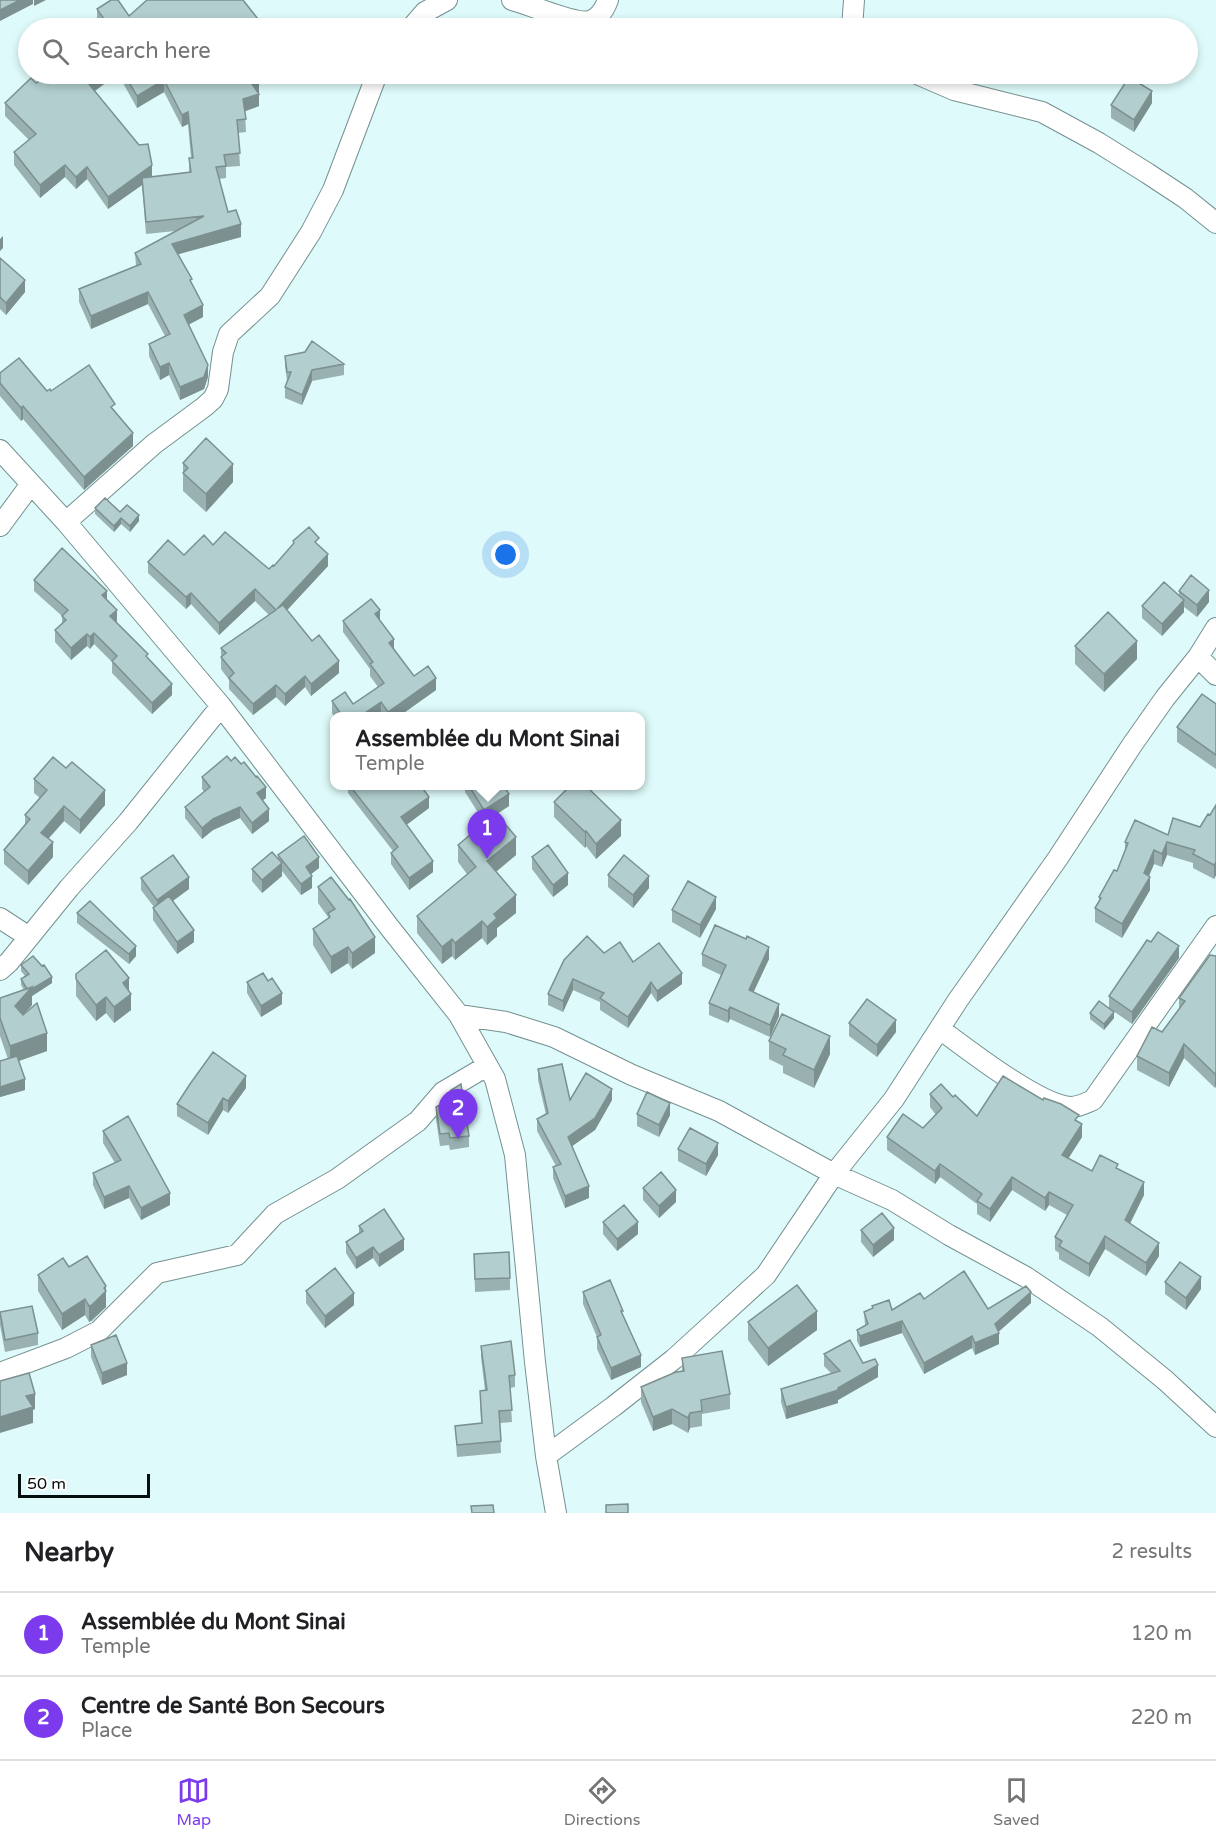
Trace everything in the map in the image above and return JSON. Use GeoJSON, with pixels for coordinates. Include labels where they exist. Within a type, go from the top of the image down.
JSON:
{"type":"FeatureCollection","features":[{"type":"Feature","properties":{"kind":"street"},"geometry":{"type":"LineString","coordinates":[[420,18],[425,12],[447,0]]}},
{"type":"Feature","properties":{"kind":"street"},"geometry":{"type":"LineString","coordinates":[[512,0],[568,18]]}},
{"type":"Feature","properties":{"kind":"street"},"geometry":{"type":"LineString","coordinates":[[595,18],[605,8],[608,0]]}},
{"type":"Feature","properties":{"kind":"street"},"geometry":{"type":"LineString","coordinates":[[853,18],[854,0]]}},
{"type":"Feature","properties":{"kind":"street"},"geometry":{"type":"LineString","coordinates":[[66,522],[154,444],[213,399],[218,389],[229,334],[270,296],[311,232],[333,190],[373,84]]}},
{"type":"Feature","properties":{"kind":"street"},"geometry":{"type":"LineString","coordinates":[[940,84],[954,90],[1042,112],[1100,143],[1148,173],[1216,223]]}},
{"type":"Feature","properties":{"kind":"street"},"geometry":{"type":"LineString","coordinates":[[0,450],[66,522],[221,706],[390,928],[459,1014],[495,1079],[515,1155],[546,1456],[556,1513]]}},
{"type":"Feature","properties":{"kind":"street"},"geometry":{"type":"LineString","coordinates":[[0,526],[31,484]]}},
{"type":"Feature","properties":{"kind":"street"},"geometry":{"type":"LineString","coordinates":[[546,1456],[674,1359],[766,1275],[834,1174],[894,1099],[958,1000],[1058,858],[1132,745],[1165,698],[1198,657],[1216,628]]}},
{"type":"Feature","properties":{"kind":"street"},"geometry":{"type":"LineString","coordinates":[[1198,657],[1216,675]]}},
{"type":"Feature","properties":{"kind":"street"},"geometry":{"type":"LineString","coordinates":[[0,970],[128,822],[221,706]]}},
{"type":"Feature","properties":{"kind":"street"},"geometry":{"type":"LineString","coordinates":[[0,918],[29,937]]}},
{"type":"Feature","properties":{"kind":"street"},"geometry":{"type":"LineString","coordinates":[[940,1029],[1028,1090],[1052,1102],[1070,1107],[1083,1105],[1093,1100],[1208,953],[1216,926]]}},
{"type":"Feature","properties":{"kind":"street"},"geometry":{"type":"LineString","coordinates":[[459,1014],[506,1022],[554,1037],[632,1075],[719,1111],[834,1174],[892,1200],[949,1235],[1026,1277],[1100,1327],[1165,1380],[1216,1427]]}},
{"type":"Feature","properties":{"kind":"street"},"geometry":{"type":"LineString","coordinates":[[0,1373],[66,1348],[99,1331],[157,1273],[237,1256],[275,1214],[337,1179],[418,1121],[443,1092],[487,1065]]}},
{"type":"Feature","properties":{"kind":"building"},"geometry":{"type":"Polygon","coordinates":[[[0,0],[20,0],[0,10],[0,0]]]}},
{"type":"Feature","properties":{"kind":"building"},"geometry":{"type":"Polygon","coordinates":[[[111,0],[118,0],[129,16],[147,0],[243,0],[257,18],[103,18],[97,9],[111,0]]]}},
{"type":"Feature","properties":{"kind":"building"},"geometry":{"type":"Polygon","coordinates":[[[25,84],[89,84],[139,145],[148,144],[152,165],[108,197],[87,167],[76,177],[65,165],[40,185],[14,152],[36,134],[5,103],[25,84]]]}},
{"type":"Feature","properties":{"kind":"building"},"geometry":{"type":"Polygon","coordinates":[[[130,84],[157,84],[137,96],[130,84]]]}},
{"type":"Feature","properties":{"kind":"building"},"geometry":{"type":"Polygon","coordinates":[[[166,84],[252,84],[259,94],[243,99],[246,119],[237,120],[240,153],[224,155],[226,166],[216,167],[228,212],[236,210],[241,224],[172,244],[192,279],[190,280],[203,305],[184,315],[208,365],[204,377],[180,387],[169,363],[160,367],[149,344],[170,334],[148,292],[91,316],[79,289],[141,264],[135,253],[204,216],[146,222],[142,178],[191,172],[189,158],[193,158],[188,112],[182,115],[166,84]]]}},
{"type":"Feature","properties":{"kind":"building"},"geometry":{"type":"Polygon","coordinates":[[[1124,84],[1140,84],[1152,91],[1134,120],[1111,105],[1124,84]]]}},
{"type":"Feature","properties":{"kind":"building"},"geometry":{"type":"Polygon","coordinates":[[[0,258],[25,280],[6,303],[0,297],[0,258]]]}},
{"type":"Feature","properties":{"kind":"building"},"geometry":{"type":"Polygon","coordinates":[[[312,341],[344,364],[312,370],[302,395],[285,387],[291,372],[287,372],[285,356],[305,352],[312,341]]]}},
{"type":"Feature","properties":{"kind":"building"},"geometry":{"type":"Polygon","coordinates":[[[19,358],[47,391],[50,389],[51,391],[89,365],[115,404],[111,407],[133,433],[84,477],[23,406],[21,408],[0,383],[0,373],[19,358]]]}},
{"type":"Feature","properties":{"kind":"building"},"geometry":{"type":"Polygon","coordinates":[[[206,438],[233,464],[206,494],[183,473],[188,468],[183,463],[206,438]]]}},
{"type":"Feature","properties":{"kind":"building"},"geometry":{"type":"Polygon","coordinates":[[[105,498],[120,512],[127,505],[139,515],[130,526],[121,518],[114,526],[95,508],[105,498]]]}},
{"type":"Feature","properties":{"kind":"building"},"geometry":{"type":"Polygon","coordinates":[[[309,527],[319,538],[315,542],[328,554],[277,609],[283,605],[312,641],[319,635],[339,661],[311,684],[305,676],[285,694],[276,685],[253,704],[229,678],[234,673],[221,657],[226,653],[221,648],[276,610],[255,589],[219,623],[191,593],[186,597],[148,562],[168,540],[184,555],[204,535],[213,545],[225,532],[269,569],[294,543],[293,541],[309,527]]]}},
{"type":"Feature","properties":{"kind":"building"},"geometry":{"type":"Polygon","coordinates":[[[62,548],[107,591],[102,595],[117,610],[110,616],[148,654],[146,656],[172,684],[152,703],[112,661],[117,656],[94,633],[90,637],[87,634],[71,648],[55,630],[66,620],[62,616],[68,610],[34,580],[62,548]]]}},
{"type":"Feature","properties":{"kind":"building"},"geometry":{"type":"Polygon","coordinates":[[[1191,575],[1209,590],[1197,605],[1179,591],[1191,575]]]}},
{"type":"Feature","properties":{"kind":"building"},"geometry":{"type":"Polygon","coordinates":[[[1164,582],[1184,600],[1162,624],[1142,606],[1164,582]]]}},
{"type":"Feature","properties":{"kind":"building"},"geometry":{"type":"Polygon","coordinates":[[[371,599],[380,610],[375,614],[394,639],[389,643],[414,676],[428,666],[436,678],[388,712],[381,702],[366,712],[340,712],[332,701],[345,692],[353,704],[384,683],[370,664],[373,662],[343,621],[371,599]]]}},
{"type":"Feature","properties":{"kind":"building"},"geometry":{"type":"Polygon","coordinates":[[[1108,612],[1137,641],[1104,674],[1075,646],[1108,612]]]}},
{"type":"Feature","properties":{"kind":"building"},"geometry":{"type":"Polygon","coordinates":[[[1202,694],[1216,704],[1216,755],[1177,727],[1202,694]]]}},
{"type":"Feature","properties":{"kind":"building"},"geometry":{"type":"Polygon","coordinates":[[[227,756],[231,761],[235,757],[241,764],[244,762],[266,787],[257,793],[269,809],[252,823],[240,807],[213,819],[202,828],[185,807],[210,787],[202,777],[227,756]]]}},
{"type":"Feature","properties":{"kind":"building"},"geometry":{"type":"Polygon","coordinates":[[[53,757],[66,768],[72,762],[105,790],[80,820],[64,806],[41,833],[53,842],[28,871],[4,850],[30,819],[25,815],[47,790],[34,779],[53,757]]]}},
{"type":"Feature","properties":{"kind":"building"},"geometry":{"type":"Polygon","coordinates":[[[353,790],[424,790],[429,797],[401,817],[433,861],[409,878],[391,853],[398,847],[353,790]]]}},
{"type":"Feature","properties":{"kind":"building"},"geometry":{"type":"Polygon","coordinates":[[[472,790],[506,790],[509,794],[484,810],[472,790]]]}},
{"type":"Feature","properties":{"kind":"building"},"geometry":{"type":"Polygon","coordinates":[[[566,790],[590,790],[621,820],[596,844],[586,831],[554,802],[566,790]]]}},
{"type":"Feature","properties":{"kind":"building"},"geometry":{"type":"Polygon","coordinates":[[[1216,805],[1216,862],[1214,865],[1193,854],[1195,850],[1167,842],[1162,854],[1154,850],[1144,873],[1150,877],[1122,924],[1095,908],[1114,870],[1117,871],[1128,843],[1125,842],[1135,820],[1168,835],[1173,818],[1200,827],[1216,805]]]}},
{"type":"Feature","properties":{"kind":"building"},"geometry":{"type":"Polygon","coordinates":[[[496,813],[516,837],[487,861],[516,895],[494,914],[497,918],[487,927],[482,921],[455,943],[452,939],[442,947],[417,916],[476,867],[458,845],[496,813]]]}},
{"type":"Feature","properties":{"kind":"building"},"geometry":{"type":"Polygon","coordinates":[[[304,836],[319,857],[306,867],[312,876],[301,884],[278,855],[304,836]]]}},
{"type":"Feature","properties":{"kind":"building"},"geometry":{"type":"Polygon","coordinates":[[[548,845],[568,873],[553,885],[532,857],[548,845]]]}},
{"type":"Feature","properties":{"kind":"building"},"geometry":{"type":"Polygon","coordinates":[[[272,852],[282,863],[262,880],[252,869],[272,852]]]}},
{"type":"Feature","properties":{"kind":"building"},"geometry":{"type":"Polygon","coordinates":[[[173,855],[189,877],[157,900],[141,878],[173,855]]]}},
{"type":"Feature","properties":{"kind":"building"},"geometry":{"type":"Polygon","coordinates":[[[624,855],[649,876],[633,895],[608,875],[624,855]]]}},
{"type":"Feature","properties":{"kind":"building"},"geometry":{"type":"Polygon","coordinates":[[[331,877],[350,899],[375,937],[352,953],[348,947],[331,957],[313,929],[330,917],[328,913],[335,909],[318,887],[331,877]]]}},
{"type":"Feature","properties":{"kind":"building"},"geometry":{"type":"Polygon","coordinates":[[[688,881],[716,897],[700,925],[672,910],[688,881]]]}},
{"type":"Feature","properties":{"kind":"building"},"geometry":{"type":"Polygon","coordinates":[[[169,896],[194,930],[177,942],[153,908],[169,896]]]}},
{"type":"Feature","properties":{"kind":"building"},"geometry":{"type":"Polygon","coordinates":[[[90,901],[136,946],[129,954],[77,913],[90,901]]]}},
{"type":"Feature","properties":{"kind":"building"},"geometry":{"type":"Polygon","coordinates":[[[715,925],[746,939],[747,936],[769,947],[749,990],[779,1004],[770,1025],[730,1007],[728,1011],[709,1003],[726,965],[702,954],[715,925]]]}},
{"type":"Feature","properties":{"kind":"building"},"geometry":{"type":"Polygon","coordinates":[[[1158,932],[1179,946],[1132,1012],[1109,996],[1147,940],[1151,942],[1158,932]]]}},
{"type":"Feature","properties":{"kind":"building"},"geometry":{"type":"Polygon","coordinates":[[[587,936],[604,953],[620,942],[633,962],[659,943],[682,973],[657,991],[651,982],[628,1017],[600,998],[604,993],[573,979],[563,1001],[548,994],[564,960],[587,936]]]}},
{"type":"Feature","properties":{"kind":"building"},"geometry":{"type":"Polygon","coordinates":[[[106,950],[129,978],[123,983],[131,994],[114,1007],[106,997],[96,1005],[76,979],[76,974],[106,950]]]}},
{"type":"Feature","properties":{"kind":"building"},"geometry":{"type":"Polygon","coordinates":[[[1210,955],[1216,956],[1216,1072],[1215,1074],[1184,1044],[1169,1073],[1137,1056],[1152,1027],[1162,1032],[1185,1001],[1179,998],[1210,955]]]}},
{"type":"Feature","properties":{"kind":"building"},"geometry":{"type":"Polygon","coordinates":[[[33,956],[42,966],[44,965],[52,977],[32,989],[32,987],[27,989],[21,979],[29,974],[21,965],[33,956]]]}},
{"type":"Feature","properties":{"kind":"building"},"geometry":{"type":"Polygon","coordinates":[[[263,973],[268,981],[272,978],[282,993],[261,1006],[247,982],[263,973]]]}},
{"type":"Feature","properties":{"kind":"building"},"geometry":{"type":"Polygon","coordinates":[[[32,987],[15,1006],[23,1015],[37,1003],[47,1033],[10,1046],[0,1018],[0,998],[32,987]]]}},
{"type":"Feature","properties":{"kind":"building"},"geometry":{"type":"Polygon","coordinates":[[[867,999],[896,1020],[877,1045],[849,1023],[867,999]]]}},
{"type":"Feature","properties":{"kind":"building"},"geometry":{"type":"Polygon","coordinates":[[[1099,1001],[1114,1012],[1104,1024],[1090,1013],[1099,1001]]]}},
{"type":"Feature","properties":{"kind":"building"},"geometry":{"type":"Polygon","coordinates":[[[782,1014],[830,1036],[814,1070],[783,1055],[786,1049],[769,1041],[782,1014]]]}},
{"type":"Feature","properties":{"kind":"building"},"geometry":{"type":"Polygon","coordinates":[[[213,1052],[246,1076],[228,1101],[223,1098],[208,1123],[177,1104],[213,1052]]]}},
{"type":"Feature","properties":{"kind":"building"},"geometry":{"type":"Polygon","coordinates":[[[17,1056],[25,1079],[0,1087],[0,1061],[17,1056]]]}},
{"type":"Feature","properties":{"kind":"building"},"geometry":{"type":"Polygon","coordinates":[[[562,1064],[570,1100],[586,1073],[612,1089],[595,1118],[568,1137],[589,1186],[565,1196],[553,1167],[561,1164],[537,1119],[548,1113],[538,1069],[562,1064]]]}},
{"type":"Feature","properties":{"kind":"building"},"geometry":{"type":"Polygon","coordinates":[[[1003,1076],[1043,1100],[1044,1098],[1061,1104],[1079,1115],[1075,1120],[1082,1124],[1062,1155],[1092,1171],[1100,1155],[1118,1164],[1116,1168],[1144,1182],[1125,1220],[1159,1243],[1146,1263],[1105,1236],[1089,1264],[1059,1246],[1062,1241],[1055,1237],[1073,1205],[1049,1192],[1045,1198],[1012,1177],[990,1209],[977,1201],[982,1194],[940,1164],[935,1171],[887,1137],[903,1114],[923,1128],[942,1108],[930,1094],[941,1084],[977,1116],[1003,1076]]]}},
{"type":"Feature","properties":{"kind":"building"},"geometry":{"type":"Polygon","coordinates":[[[461,1084],[469,1136],[450,1138],[449,1133],[440,1134],[436,1107],[442,1104],[441,1101],[451,1090],[461,1084]]]}},
{"type":"Feature","properties":{"kind":"building"},"geometry":{"type":"Polygon","coordinates":[[[647,1092],[670,1103],[659,1125],[637,1114],[647,1092]]]}},
{"type":"Feature","properties":{"kind":"building"},"geometry":{"type":"Polygon","coordinates":[[[128,1116],[170,1193],[141,1208],[129,1186],[104,1197],[93,1173],[121,1160],[103,1131],[128,1116]]]}},
{"type":"Feature","properties":{"kind":"building"},"geometry":{"type":"Polygon","coordinates":[[[690,1128],[718,1143],[706,1164],[678,1149],[690,1128]]]}},
{"type":"Feature","properties":{"kind":"building"},"geometry":{"type":"Polygon","coordinates":[[[661,1172],[676,1190],[659,1206],[643,1188],[661,1172]]]}},
{"type":"Feature","properties":{"kind":"building"},"geometry":{"type":"Polygon","coordinates":[[[624,1205],[638,1222],[617,1239],[603,1222],[624,1205]]]}},
{"type":"Feature","properties":{"kind":"building"},"geometry":{"type":"Polygon","coordinates":[[[384,1209],[404,1239],[379,1255],[373,1247],[356,1258],[346,1242],[363,1231],[359,1226],[384,1209]]]}},
{"type":"Feature","properties":{"kind":"building"},"geometry":{"type":"Polygon","coordinates":[[[882,1213],[894,1228],[873,1245],[861,1230],[882,1213]]]}},
{"type":"Feature","properties":{"kind":"building"},"geometry":{"type":"Polygon","coordinates":[[[509,1252],[510,1278],[475,1279],[474,1254],[509,1252]]]}},
{"type":"Feature","properties":{"kind":"building"},"geometry":{"type":"Polygon","coordinates":[[[87,1256],[106,1286],[104,1288],[106,1291],[92,1305],[89,1306],[85,1299],[62,1314],[38,1275],[63,1258],[69,1267],[87,1256]]]}},
{"type":"Feature","properties":{"kind":"building"},"geometry":{"type":"Polygon","coordinates":[[[1180,1262],[1201,1277],[1186,1298],[1165,1282],[1180,1262]]]}},
{"type":"Feature","properties":{"kind":"building"},"geometry":{"type":"Polygon","coordinates":[[[335,1268],[354,1293],[325,1316],[306,1291],[335,1268]]]}},
{"type":"Feature","properties":{"kind":"building"},"geometry":{"type":"Polygon","coordinates":[[[964,1271],[988,1309],[1026,1286],[1031,1292],[995,1324],[999,1333],[975,1343],[972,1336],[924,1363],[902,1321],[860,1336],[857,1330],[868,1324],[864,1312],[873,1308],[872,1306],[889,1300],[892,1310],[920,1293],[924,1299],[964,1271]]]}},
{"type":"Feature","properties":{"kind":"building"},"geometry":{"type":"Polygon","coordinates":[[[610,1280],[641,1355],[611,1368],[597,1337],[601,1335],[583,1292],[610,1280]]]}},
{"type":"Feature","properties":{"kind":"building"},"geometry":{"type":"Polygon","coordinates":[[[797,1285],[817,1311],[768,1348],[748,1322],[797,1285]]]}},
{"type":"Feature","properties":{"kind":"building"},"geometry":{"type":"Polygon","coordinates":[[[32,1306],[38,1333],[5,1340],[0,1312],[32,1306]]]}},
{"type":"Feature","properties":{"kind":"building"},"geometry":{"type":"Polygon","coordinates":[[[116,1335],[127,1363],[102,1373],[91,1345],[116,1335]]]}},
{"type":"Feature","properties":{"kind":"building"},"geometry":{"type":"Polygon","coordinates":[[[850,1340],[863,1363],[875,1359],[878,1365],[838,1390],[786,1407],[781,1389],[840,1371],[824,1354],[850,1340]]]}},
{"type":"Feature","properties":{"kind":"building"},"geometry":{"type":"Polygon","coordinates":[[[511,1341],[515,1375],[509,1376],[512,1410],[499,1411],[501,1441],[457,1445],[455,1426],[482,1423],[480,1391],[487,1390],[481,1346],[511,1341]]]}},
{"type":"Feature","properties":{"kind":"building"},"geometry":{"type":"Polygon","coordinates":[[[722,1351],[730,1394],[701,1400],[702,1411],[690,1413],[688,1418],[672,1409],[653,1417],[641,1387],[676,1372],[684,1371],[682,1358],[722,1351]]]}},
{"type":"Feature","properties":{"kind":"building"},"geometry":{"type":"Polygon","coordinates":[[[29,1373],[35,1394],[26,1396],[33,1407],[0,1417],[0,1381],[29,1373]]]}},
{"type":"Feature","properties":{"kind":"building"},"geometry":{"type":"Polygon","coordinates":[[[628,1504],[628,1513],[606,1513],[606,1505],[628,1504]]]}},
{"type":"Feature","properties":{"kind":"building"},"geometry":{"type":"Polygon","coordinates":[[[493,1505],[494,1513],[472,1513],[471,1506],[493,1505]]]}},
{"type":"Feature","properties":{"kind":"place","name":"Assemblée du Mont Sinai"},"geometry":{"type":"Point","coordinates":[487,859]}},
{"type":"Feature","properties":{"kind":"place","name":"Centre de Santé Bon Secours"},"geometry":{"type":"Point","coordinates":[458,1139]}}]}
